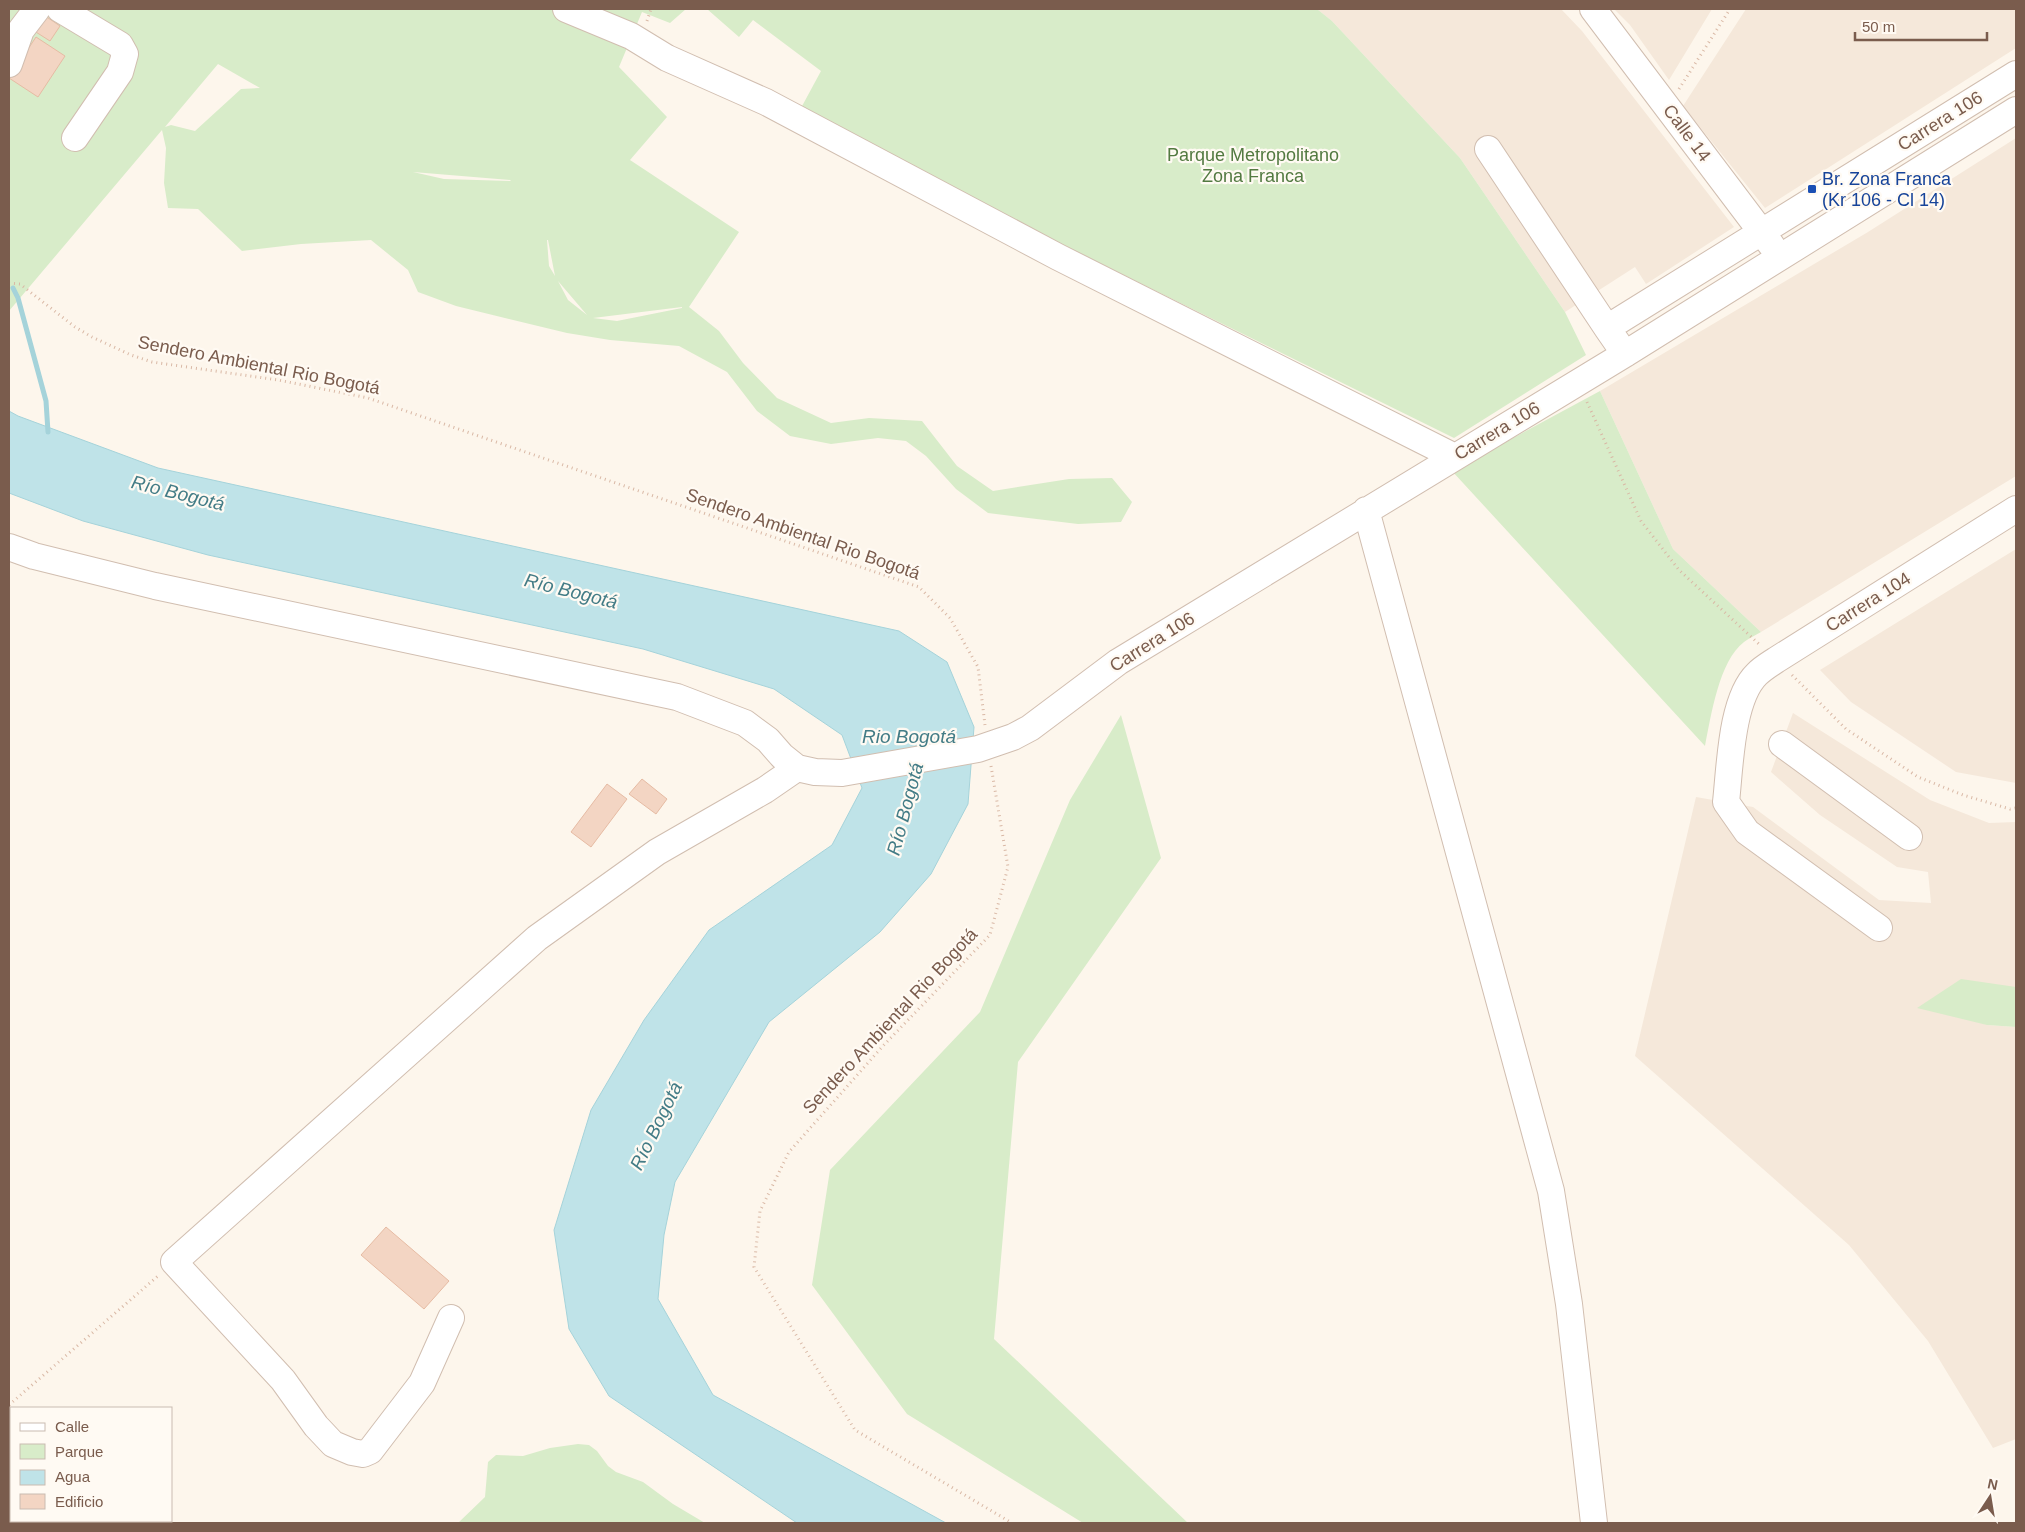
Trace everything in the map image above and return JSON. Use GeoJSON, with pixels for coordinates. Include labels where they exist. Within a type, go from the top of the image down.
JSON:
{"type":"FeatureCollection","features":[{"type":"Feature","properties":{"kind":"street"},"geometry":{"type":"LineString","coordinates":[[9,64],[21,30],[37,9]]}},
{"type":"Feature","properties":{"kind":"street"},"geometry":{"type":"LineString","coordinates":[[60,9],[120,45],[125,54],[120,72],[75,138]]}},
{"type":"Feature","properties":{"kind":"street"},"geometry":{"type":"LineString","coordinates":[[566,9],[631,36],[667,58],[766,102],[1058,257],[1454,457]]}},
{"type":"Feature","properties":{"kind":"street","name":"Calle 14"},"geometry":{"type":"LineString","coordinates":[[1594,9],[1780,258]]}},
{"type":"Feature","properties":{"kind":"street","name":"Carrera 106"},"geometry":{"type":"LineString","coordinates":[[1607,328],[2016,74]]}},
{"type":"Feature","properties":{"kind":"street","name":"Carrera 106"},"geometry":{"type":"LineString","coordinates":[[797,768],[815,772],[842,773],[983,748],[1030,728],[1118,662],[1578,383],[2016,110]]}},
{"type":"Feature","properties":{"kind":"street"},"geometry":{"type":"LineString","coordinates":[[1488,148],[1625,354]]}},
{"type":"Feature","properties":{"kind":"street","name":"Carrera 104"},"geometry":{"type":"LineString","coordinates":[[1878,928],[1747,832],[1726,802],[1737,712],[1745,692],[1756,674],[2016,509]]}},
{"type":"Feature","properties":{"kind":"street"},"geometry":{"type":"LineString","coordinates":[[1366,510],[1551,1191],[1570,1304],[1594,1523]]}},
{"type":"Feature","properties":{"kind":"street"},"geometry":{"type":"LineString","coordinates":[[9,546],[34,556],[155,586],[677,697],[745,723],[768,740],[782,756],[797,768],[765,790],[657,852],[537,938],[174,1262],[284,1380],[333,1444],[352,1452],[363,1454],[370,1452],[422,1382],[451,1318]]}},
{"type":"Feature","properties":{"kind":"street"},"geometry":{"type":"LineString","coordinates":[[1782,744],[1908,837]]}},
{"type":"Feature","properties":{"kind":"path"},"geometry":{"type":"LineString","coordinates":[[1668,107],[1730,9]]}},
{"type":"Feature","properties":{"kind":"path","name":"Sendero Ambiental Rio Bogotá"},"geometry":{"type":"LineString","coordinates":[[9,283],[20,284],[74,327],[131,355],[174,366],[223,371],[278,380],[368,398],[919,587],[950,618],[978,667],[983,748],[1008,867],[990,935],[882,1047],[789,1152],[760,1211],[754,1267],[855,1430],[1012,1523]]}},
{"type":"Feature","properties":{"kind":"path"},"geometry":{"type":"LineString","coordinates":[[1578,383],[1641,522],[1680,570],[1846,729],[1918,777],[1963,796],[2010,809],[2016,808]]}},
{"type":"Feature","properties":{"kind":"path"},"geometry":{"type":"LineString","coordinates":[[9,1405],[174,1262]]}},
{"type":"Feature","properties":{"kind":"shaded area"},"geometry":{"type":"Polygon","coordinates":[[[1317,9],[1561,9],[1582,31],[1734,227],[1646,284],[1635,267],[1565,312],[1460,158],[1332,21],[1317,9]]]}},
{"type":"Feature","properties":{"kind":"shaded area"},"geometry":{"type":"Polygon","coordinates":[[[1614,9],[1712,9],[1669,80],[1630,25],[1614,9]]]}},
{"type":"Feature","properties":{"kind":"shaded area"},"geometry":{"type":"Polygon","coordinates":[[[1746,9],[2016,9],[2016,48],[1765,208],[1683,106],[1746,9]]]}},
{"type":"Feature","properties":{"kind":"shaded area"},"geometry":{"type":"Polygon","coordinates":[[[2016,138],[2016,476],[1761,632],[1673,549],[1600,391],[1868,232],[2016,138]]]}},
{"type":"Feature","properties":{"kind":"shaded area"},"geometry":{"type":"Polygon","coordinates":[[[2016,549],[2016,783],[1956,772],[1851,702],[1820,670],[2016,549]]]}},
{"type":"Feature","properties":{"kind":"shaded area"},"geometry":{"type":"Polygon","coordinates":[[[1793,713],[1930,800],[1989,823],[2016,822],[2016,987],[2011,987],[1987,1025],[2016,1027],[2016,1439],[1993,1448],[1928,1341],[1849,1245],[1635,1056],[1696,797],[1753,807],[1879,900],[1931,903],[1928,872],[1897,867],[1820,815],[1771,772],[1793,713]]]}},
{"type":"Feature","properties":{"kind":"green space"},"geometry":{"type":"Polygon","coordinates":[[[9,9],[686,9],[670,23],[642,12],[619,67],[667,117],[630,160],[739,232],[689,307],[719,331],[743,363],[777,398],[831,423],[869,418],[922,421],[957,466],[993,491],[1069,479],[1112,478],[1132,502],[1121,522],[1078,524],[988,513],[956,489],[926,456],[906,441],[878,438],[831,444],[790,436],[757,411],[727,372],[679,346],[610,340],[567,333],[456,306],[418,292],[408,270],[371,240],[301,244],[242,251],[198,209],[168,208],[164,183],[166,148],[162,130],[9,311],[9,9]],[[218,64],[165,127],[171,125],[195,131],[241,89],[260,88],[218,64]],[[413,172],[444,179],[511,181],[413,172]],[[547,240],[549,266],[555,276],[547,240]],[[558,281],[568,300],[587,315],[558,281]],[[682,307],[593,318],[617,321],[682,307]]]}},
{"type":"Feature","properties":{"kind":"green space","name":"Parque Metropolitano Zona Franca"},"geometry":{"type":"Polygon","coordinates":[[[707,9],[1317,9],[1332,21],[1460,158],[1565,312],[1586,355],[1454,438],[935,182],[801,108],[821,71],[753,20],[739,37],[707,9]]]}},
{"type":"Feature","properties":{"kind":"green space"},"geometry":{"type":"Polygon","coordinates":[[[1600,391],[1673,549],[1761,632],[1744,642],[1728,662],[1717,690],[1705,746],[1452,471],[1600,391]]]}},
{"type":"Feature","properties":{"kind":"green space"},"geometry":{"type":"Polygon","coordinates":[[[1121,715],[1161,858],[1018,1062],[994,1339],[1188,1523],[1083,1523],[907,1414],[812,1285],[830,1170],[980,1012],[1070,800],[1121,715]]]}},
{"type":"Feature","properties":{"kind":"green space"},"geometry":{"type":"Polygon","coordinates":[[[1961,979],[2016,987],[2016,1027],[1987,1025],[1917,1008],[1961,979]]]}},
{"type":"Feature","properties":{"kind":"green space"},"geometry":{"type":"Polygon","coordinates":[[[578,1444],[589,1445],[616,1472],[643,1482],[673,1504],[705,1523],[458,1523],[485,1497],[488,1462],[496,1455],[523,1456],[550,1448],[578,1444]]]}},
{"type":"Feature","properties":{"kind":"water","name":"Rio Bogotá"},"geometry":{"type":"Polygon","coordinates":[[[9,411],[158,468],[899,631],[947,662],[974,727],[968,804],[931,874],[880,932],[769,1022],[675,1182],[664,1235],[658,1299],[713,1395],[946,1523],[797,1523],[609,1396],[569,1329],[554,1230],[591,1110],[644,1020],[709,930],[832,845],[862,788],[842,735],[774,689],[643,649],[208,555],[83,521],[9,493],[9,411]]]}},
{"type":"Feature","properties":{"kind":"building"},"geometry":{"type":"Polygon","coordinates":[[[38,11],[60,26],[50,41],[28,27],[38,11]]]}},
{"type":"Feature","properties":{"kind":"building"},"geometry":{"type":"Polygon","coordinates":[[[36,37],[65,56],[38,97],[9,78],[36,37]]]}},
{"type":"Feature","properties":{"kind":"building"},"geometry":{"type":"Polygon","coordinates":[[[642,779],[667,799],[656,814],[629,794],[642,779]]]}},
{"type":"Feature","properties":{"kind":"building"},"geometry":{"type":"Polygon","coordinates":[[[607,784],[627,799],[591,847],[571,832],[607,784]]]}},
{"type":"Feature","properties":{"kind":"building"},"geometry":{"type":"Polygon","coordinates":[[[386,1227],[449,1281],[424,1309],[361,1255],[386,1227]]]}},
{"type":"Feature","properties":{"kind":"waterway"},"geometry":{"type":"LineString","coordinates":[[13,288],[18,298],[46,401],[48,432]]}},
{"type":"Feature","properties":{"kind":"place","name":"Br. Zona Franca (Kr 106 - Cl 14)"},"geometry":{"type":"Point","coordinates":[1812,189]}},
{"type":"Feature","properties":{"kind":"water label","name":"Río Bogotá"},"geometry":{"type":"Point","coordinates":[178,493]}},
{"type":"Feature","properties":{"kind":"water label","name":"Río Bogotá"},"geometry":{"type":"Point","coordinates":[571,591]}},
{"type":"Feature","properties":{"kind":"water label","name":"Río Bogotá"},"geometry":{"type":"Point","coordinates":[905,809]}},
{"type":"Feature","properties":{"kind":"water label","name":"Río Bogotá"},"geometry":{"type":"Point","coordinates":[656,1126]}}]}
